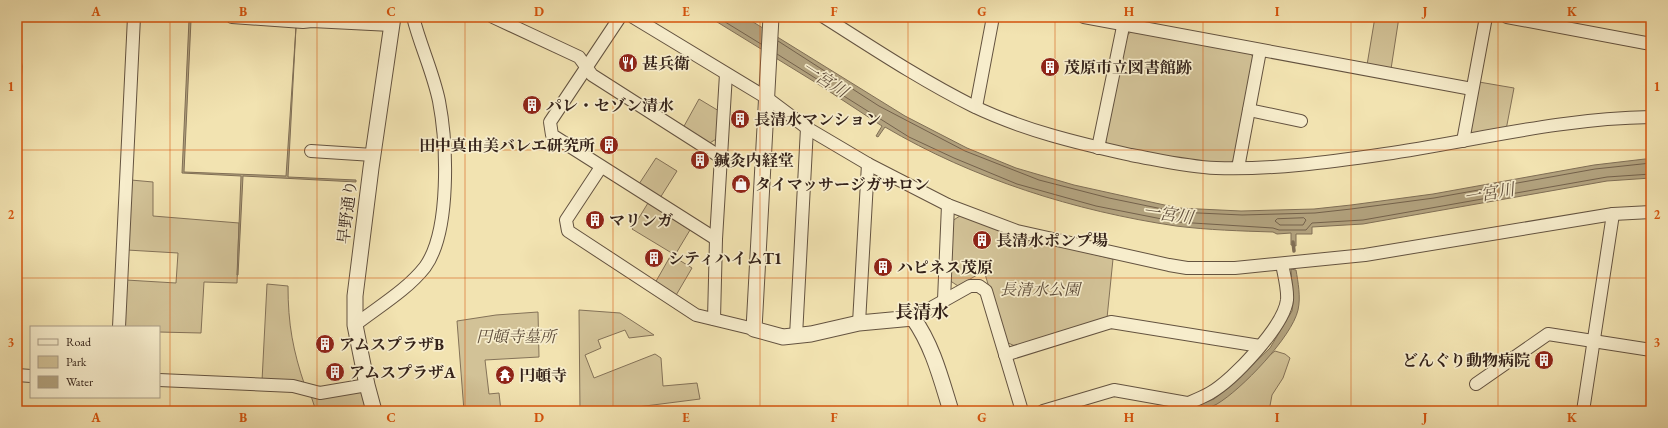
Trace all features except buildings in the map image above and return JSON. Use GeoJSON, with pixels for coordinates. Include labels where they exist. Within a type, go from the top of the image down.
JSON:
{"type":"FeatureCollection","features":[{"type":"Feature","properties":{"kind":"street"},"geometry":{"type":"LineString","coordinates":[[119,326],[134,17]]}},
{"type":"Feature","properties":{"kind":"street"},"geometry":{"type":"LineString","coordinates":[[232,17],[295,22],[312,20],[392,21]]}},
{"type":"Feature","properties":{"kind":"street"},"geometry":{"type":"LineString","coordinates":[[355,325],[401,290],[426,266],[434,246],[443,215],[444,169],[439,101],[413,17]]}},
{"type":"Feature","properties":{"kind":"street"},"geometry":{"type":"LineString","coordinates":[[493,17],[579,57],[592,74],[722,158]]}},
{"type":"Feature","properties":{"kind":"street"},"geometry":{"type":"LineString","coordinates":[[620,17],[550,122],[552,135],[716,239]]}},
{"type":"Feature","properties":{"kind":"street"},"geometry":{"type":"LineString","coordinates":[[633,17],[726,74],[767,92],[807,128],[868,164],[948,205],[1017,231],[1168,265],[1187,268],[1235,268],[1365,255],[1612,214],[1651,212]]}},
{"type":"Feature","properties":{"kind":"street"},"geometry":{"type":"LineString","coordinates":[[754,329],[771,17]]}},
{"type":"Feature","properties":{"kind":"street"},"geometry":{"type":"LineString","coordinates":[[824,17],[918,77],[976,107],[1031,129],[1098,148],[1191,166],[1238,168],[1302,165],[1386,154],[1556,124],[1651,117]]}},
{"type":"Feature","properties":{"kind":"street"},"geometry":{"type":"LineString","coordinates":[[976,107],[993,17]]}},
{"type":"Feature","properties":{"kind":"street"},"geometry":{"type":"LineString","coordinates":[[1084,17],[1124,21],[1260,51],[1472,89]]}},
{"type":"Feature","properties":{"kind":"street"},"geometry":{"type":"LineString","coordinates":[[1463,141],[1486,17]]}},
{"type":"Feature","properties":{"kind":"street"},"geometry":{"type":"LineString","coordinates":[[1507,17],[1651,44]]}},
{"type":"Feature","properties":{"kind":"street","name":"早野通り"},"geometry":{"type":"LineString","coordinates":[[374,411],[367,385],[355,325],[355,296],[372,155],[392,21]]}},
{"type":"Feature","properties":{"kind":"street"},"geometry":{"type":"LineString","coordinates":[[1098,148],[1124,21]]}},
{"type":"Feature","properties":{"kind":"street"},"geometry":{"type":"LineString","coordinates":[[1238,168],[1260,51]]}},
{"type":"Feature","properties":{"kind":"street"},"geometry":{"type":"LineString","coordinates":[[714,319],[716,239],[726,74]]}},
{"type":"Feature","properties":{"kind":"street"},"geometry":{"type":"LineString","coordinates":[[1249,110],[1301,121]]}},
{"type":"Feature","properties":{"kind":"street"},"geometry":{"type":"LineString","coordinates":[[796,336],[807,128]]}},
{"type":"Feature","properties":{"kind":"street"},"geometry":{"type":"LineString","coordinates":[[311,151],[372,155]]}},
{"type":"Feature","properties":{"kind":"street"},"geometry":{"type":"LineString","coordinates":[[859,322],[868,164]]}},
{"type":"Feature","properties":{"kind":"street"},"geometry":{"type":"LineString","coordinates":[[601,167],[566,220],[568,231],[696,315],[784,337],[796,336],[859,322],[913,318],[970,286],[979,286],[986,291],[1022,411]]}},
{"type":"Feature","properties":{"kind":"street"},"geometry":{"type":"LineString","coordinates":[[944,300],[948,205]]}},
{"type":"Feature","properties":{"kind":"street"},"geometry":{"type":"LineString","coordinates":[[1583,411],[1612,214]]}},
{"type":"Feature","properties":{"kind":"street"},"geometry":{"type":"LineString","coordinates":[[1171,411],[1210,393],[1252,360],[1260,346],[1284,317],[1287,299],[1282,264]]}},
{"type":"Feature","properties":{"kind":"street"},"geometry":{"type":"LineString","coordinates":[[913,318],[928,340],[951,411]]}},
{"type":"Feature","properties":{"kind":"street"},"geometry":{"type":"LineString","coordinates":[[1005,355],[1111,322],[1260,346]]}},
{"type":"Feature","properties":{"kind":"street"},"geometry":{"type":"LineString","coordinates":[[1476,384],[1548,334],[1651,350]]}},
{"type":"Feature","properties":{"kind":"street"},"geometry":{"type":"LineString","coordinates":[[17,375],[30,376]]}},
{"type":"Feature","properties":{"kind":"street"},"geometry":{"type":"LineString","coordinates":[[160,380],[293,386],[320,394],[367,385]]}},
{"type":"Feature","properties":{"kind":"street"},"geometry":{"type":"LineString","coordinates":[[1043,411],[1114,390],[1187,403]]}},
{"type":"Feature","properties":{"kind":"green space"},"geometry":{"type":"Polygon","coordinates":[[[1375,17],[1399,17],[1391,69],[1367,65],[1375,17]]]}},
{"type":"Feature","properties":{"kind":"green space"},"geometry":{"type":"Polygon","coordinates":[[[1133,30],[1250,52],[1255,61],[1237,157],[1228,165],[1213,165],[1110,148],[1104,139],[1125,37],[1133,30]]]}},
{"type":"Feature","properties":{"kind":"green space"},"geometry":{"type":"Polygon","coordinates":[[[1479,82],[1514,88],[1506,130],[1476,136],[1470,131],[1479,82]]]}},
{"type":"Feature","properties":{"kind":"green space"},"geometry":{"type":"Polygon","coordinates":[[[699,99],[719,111],[718,138],[708,144],[683,128],[699,99]]]}},
{"type":"Feature","properties":{"kind":"green space"},"geometry":{"type":"Polygon","coordinates":[[[656,158],[677,171],[660,198],[639,184],[656,158]]]}},
{"type":"Feature","properties":{"kind":"green space"},"geometry":{"type":"Polygon","coordinates":[[[131,180],[153,182],[153,216],[239,223],[237,283],[204,282],[201,333],[160,332],[160,326],[123,326],[126,280],[176,283],[178,253],[127,250],[131,180]]]}},
{"type":"Feature","properties":{"kind":"green space"},"geometry":{"type":"Polygon","coordinates":[[[648,203],[690,230],[675,255],[632,229],[648,203]]]}},
{"type":"Feature","properties":{"kind":"green space","name":"長清水公園"},"geometry":{"type":"Polygon","coordinates":[[[963,214],[1027,238],[1113,259],[1107,318],[1015,346],[1006,342],[984,271],[958,286],[949,280],[952,221],[963,214]]]}},
{"type":"Feature","properties":{"kind":"green space"},"geometry":{"type":"Polygon","coordinates":[[[671,255],[692,268],[675,297],[655,283],[671,255]]]}},
{"type":"Feature","properties":{"kind":"green space"},"geometry":{"type":"Polygon","coordinates":[[[267,284],[288,286],[292,337],[297,361],[305,386],[262,381],[267,284]]]}},
{"type":"Feature","properties":{"kind":"green space"},"geometry":{"type":"Polygon","coordinates":[[[579,310],[620,313],[654,335],[629,338],[625,330],[598,340],[601,348],[585,355],[594,378],[655,354],[661,358],[663,386],[697,383],[700,399],[606,411],[580,411],[579,310]]]}},
{"type":"Feature","properties":{"kind":"green space","name":"円頓寺墓所"},"geometry":{"type":"Polygon","coordinates":[[[538,312],[539,357],[485,360],[489,394],[499,393],[501,411],[464,411],[457,321],[496,315],[538,312]]]}},
{"type":"Feature","properties":{"kind":"green space"},"geometry":{"type":"Polygon","coordinates":[[[1275,351],[1285,354],[1290,358],[1283,378],[1272,395],[1269,411],[1199,411],[1275,351]]]}},
{"type":"Feature","properties":{"kind":"green space"},"geometry":{"type":"Polygon","coordinates":[[[362,389],[368,411],[316,411],[311,396],[362,389]]]}},
{"type":"Feature","properties":{"kind":"water","name":"一宮川"},"geometry":{"type":"Polygon","coordinates":[[[709,17],[745,17],[905,116],[967,148],[1016,168],[1074,185],[1178,208],[1241,211],[1314,209],[1433,194],[1594,165],[1645,159],[1651,159],[1651,178],[1607,181],[1363,224],[1312,227],[1312,234],[1296,234],[1296,246],[1291,245],[1291,233],[1277,234],[1273,232],[1237,231],[1176,226],[1138,220],[1063,202],[989,177],[919,146],[885,127],[878,137],[876,136],[882,126],[818,84],[709,17]]]}},
{"type":"Feature","properties":{"kind":"water"},"geometry":{"type":"Polygon","coordinates":[[[189,20],[191,20],[184,172],[286,176],[296,27],[288,177],[356,180],[356,182],[243,176],[238,275],[241,176],[182,173],[189,20]]]}},
{"type":"Feature","properties":{"kind":"water"},"geometry":{"type":"Polygon","coordinates":[[[17,36],[22,66],[17,174],[17,36]]]}},
{"type":"Feature","properties":{"kind":"water"},"geometry":{"type":"Polygon","coordinates":[[[1291,269],[1296,270],[1299,305],[1294,321],[1276,348],[1252,375],[1217,404],[1201,410],[1184,411],[1214,399],[1270,348],[1292,311],[1291,269]]]}},
{"type":"Feature","properties":{"kind":"waterway"},"geometry":{"type":"LineString","coordinates":[[1293,242],[1294,251]]}},
{"type":"Feature","properties":{"kind":"place","name":"甚兵衛"},"geometry":{"type":"Point","coordinates":[628,63]}},
{"type":"Feature","properties":{"kind":"place","name":"茂原市立図書館跡"},"geometry":{"type":"Point","coordinates":[1050,67]}},
{"type":"Feature","properties":{"kind":"place","name":"パレ・セゾン清水"},"geometry":{"type":"Point","coordinates":[532,105]}},
{"type":"Feature","properties":{"kind":"place","name":"長清水マンション"},"geometry":{"type":"Point","coordinates":[740,119]}},
{"type":"Feature","properties":{"kind":"place","name":"田中真由美バレエ研究所"},"geometry":{"type":"Point","coordinates":[609,145]}},
{"type":"Feature","properties":{"kind":"place","name":"鍼灸内経堂"},"geometry":{"type":"Point","coordinates":[700,160]}},
{"type":"Feature","properties":{"kind":"place","name":"タイマッサージガサロン"},"geometry":{"type":"Point","coordinates":[741,184]}},
{"type":"Feature","properties":{"kind":"place","name":"マリンガ"},"geometry":{"type":"Point","coordinates":[595,220]}},
{"type":"Feature","properties":{"kind":"place","name":"長清水ポンプ場"},"geometry":{"type":"Point","coordinates":[982,240]}},
{"type":"Feature","properties":{"kind":"place","name":"シティハイムT1"},"geometry":{"type":"Point","coordinates":[654,258]}},
{"type":"Feature","properties":{"kind":"place","name":"ハピネス茂原"},"geometry":{"type":"Point","coordinates":[883,267]}},
{"type":"Feature","properties":{"kind":"place","name":"アムスプラザB"},"geometry":{"type":"Point","coordinates":[325,344]}},
{"type":"Feature","properties":{"kind":"place","name":"どんぐり動物病院"},"geometry":{"type":"Point","coordinates":[1544,360]}},
{"type":"Feature","properties":{"kind":"place","name":"アムスプラザA"},"geometry":{"type":"Point","coordinates":[335,372]}},
{"type":"Feature","properties":{"kind":"place","name":"円頓寺"},"geometry":{"type":"Point","coordinates":[505,375]}},
{"type":"Feature","properties":{"kind":"district","name":"長清水"},"geometry":{"type":"Point","coordinates":[922,311]}}]}
